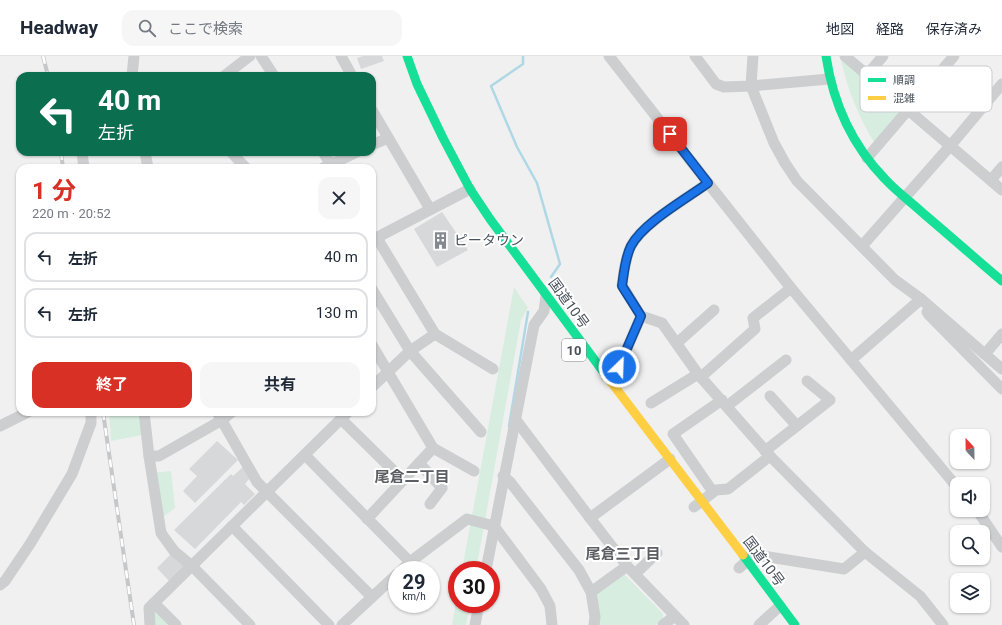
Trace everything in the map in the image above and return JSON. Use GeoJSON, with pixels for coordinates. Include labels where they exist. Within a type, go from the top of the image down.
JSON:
{"type":"FeatureCollection","features":[{"type":"Feature","properties":{"kind":"main road","name":"国道10号"},"geometry":{"type":"LineString","coordinates":[[407,56],[417,84],[482,224]]}},
{"type":"Feature","properties":{"kind":"main road"},"geometry":{"type":"LineString","coordinates":[[826,56],[830,79],[843,118],[867,158],[885,179],[1002,281]]}},
{"type":"Feature","properties":{"kind":"main road","name":"国道10号"},"geometry":{"type":"LineString","coordinates":[[455,180],[490,219],[541,298],[606,376],[664,463],[774,611],[795,625]]}},
{"type":"Feature","properties":{"kind":"street"},"geometry":{"type":"LineString","coordinates":[[132,72],[134,56]]}},
{"type":"Feature","properties":{"kind":"street"},"geometry":{"type":"LineString","coordinates":[[229,72],[250,56]]}},
{"type":"Feature","properties":{"kind":"street"},"geometry":{"type":"LineString","coordinates":[[261,56],[271,72]]}},
{"type":"Feature","properties":{"kind":"street"},"geometry":{"type":"LineString","coordinates":[[341,56],[350,72]]}},
{"type":"Feature","properties":{"kind":"street"},"geometry":{"type":"LineString","coordinates":[[610,56],[791,288],[950,479]]}},
{"type":"Feature","properties":{"kind":"street"},"geometry":{"type":"LineString","coordinates":[[695,56],[716,84],[724,87],[830,79]]}},
{"type":"Feature","properties":{"kind":"street"},"geometry":{"type":"LineString","coordinates":[[753,56],[752,86],[774,143],[797,181],[895,280],[921,299],[1002,369]]}},
{"type":"Feature","properties":{"kind":"street"},"geometry":{"type":"LineString","coordinates":[[845,56],[860,68]]}},
{"type":"Feature","properties":{"kind":"street"},"geometry":{"type":"LineString","coordinates":[[875,66],[883,56]]}},
{"type":"Feature","properties":{"kind":"street"},"geometry":{"type":"LineString","coordinates":[[946,66],[954,56]]}},
{"type":"Feature","properties":{"kind":"street"},"geometry":{"type":"LineString","coordinates":[[992,96],[1002,84]]}},
{"type":"Feature","properties":{"kind":"street"},"geometry":{"type":"LineString","coordinates":[[867,158],[907,112]]}},
{"type":"Feature","properties":{"kind":"street"},"geometry":{"type":"LineString","coordinates":[[911,112],[1002,190]]}},
{"type":"Feature","properties":{"kind":"street"},"geometry":{"type":"LineString","coordinates":[[862,246],[951,146],[979,112]]}},
{"type":"Feature","properties":{"kind":"street"},"geometry":{"type":"LineString","coordinates":[[376,117],[430,209]]}},
{"type":"Feature","properties":{"kind":"street"},"geometry":{"type":"LineString","coordinates":[[376,143],[388,138]]}},
{"type":"Feature","properties":{"kind":"street"},"geometry":{"type":"LineString","coordinates":[[235,156],[242,164]]}},
{"type":"Feature","properties":{"kind":"street"},"geometry":{"type":"LineString","coordinates":[[335,164],[350,156]]}},
{"type":"Feature","properties":{"kind":"street"},"geometry":{"type":"LineString","coordinates":[[991,180],[1002,167]]}},
{"type":"Feature","properties":{"kind":"street"},"geometry":{"type":"LineString","coordinates":[[708,183],[651,223],[637,237],[626,259],[622,286],[641,316],[662,324],[700,375],[767,453],[865,552],[920,596],[943,625]]}},
{"type":"Feature","properties":{"kind":"street"},"geometry":{"type":"LineString","coordinates":[[376,238],[466,191]]}},
{"type":"Feature","properties":{"kind":"street"},"geometry":{"type":"LineString","coordinates":[[376,241],[435,334],[494,369]]}},
{"type":"Feature","properties":{"kind":"street"},"geometry":{"type":"LineString","coordinates":[[651,403],[700,375],[755,330],[753,318],[791,288]]}},
{"type":"Feature","properties":{"kind":"street"},"geometry":{"type":"LineString","coordinates":[[376,296],[410,351],[481,432]]}},
{"type":"Feature","properties":{"kind":"street"},"geometry":{"type":"LineString","coordinates":[[488,561],[503,476],[516,420],[534,325],[547,314],[541,298]]}},
{"type":"Feature","properties":{"kind":"street"},"geometry":{"type":"LineString","coordinates":[[850,360],[921,299]]}},
{"type":"Feature","properties":{"kind":"street"},"geometry":{"type":"LineString","coordinates":[[921,299],[929,315],[1002,389]]}},
{"type":"Feature","properties":{"kind":"street"},"geometry":{"type":"LineString","coordinates":[[677,343],[714,310]]}},
{"type":"Feature","properties":{"kind":"street"},"geometry":{"type":"LineString","coordinates":[[606,376],[619,367],[641,316]]}},
{"type":"Feature","properties":{"kind":"street"},"geometry":{"type":"LineString","coordinates":[[376,383],[410,351],[435,334]]}},
{"type":"Feature","properties":{"kind":"street"},"geometry":{"type":"LineString","coordinates":[[985,354],[1002,334]]}},
{"type":"Feature","properties":{"kind":"street"},"geometry":{"type":"LineString","coordinates":[[376,352],[433,448],[474,471]]}},
{"type":"Feature","properties":{"kind":"street"},"geometry":{"type":"LineString","coordinates":[[713,492],[673,434],[724,403],[786,360]]}},
{"type":"Feature","properties":{"kind":"street"},"geometry":{"type":"LineString","coordinates":[[696,505],[716,490],[728,489],[797,426],[830,400],[807,381]]}},
{"type":"Feature","properties":{"kind":"street"},"geometry":{"type":"LineString","coordinates":[[770,396],[797,426]]}},
{"type":"Feature","properties":{"kind":"street"},"geometry":{"type":"LineString","coordinates":[[0,426],[20,416]]}},
{"type":"Feature","properties":{"kind":"street"},"geometry":{"type":"LineString","coordinates":[[0,585],[5,581],[30,544],[72,474],[91,422],[92,416]]}},
{"type":"Feature","properties":{"kind":"street"},"geometry":{"type":"LineString","coordinates":[[144,416],[161,533],[174,551],[192,566],[250,625]]}},
{"type":"Feature","properties":{"kind":"street"},"geometry":{"type":"LineString","coordinates":[[149,456],[159,456],[220,416],[257,482],[372,597]]}},
{"type":"Feature","properties":{"kind":"street"},"geometry":{"type":"LineString","coordinates":[[150,625],[149,608],[343,416]]}},
{"type":"Feature","properties":{"kind":"street"},"geometry":{"type":"LineString","coordinates":[[345,416],[403,480]]}},
{"type":"Feature","properties":{"kind":"street"},"geometry":{"type":"LineString","coordinates":[[516,420],[631,570],[684,625]]}},
{"type":"Feature","properties":{"kind":"street"},"geometry":{"type":"LineString","coordinates":[[367,519],[433,448]]}},
{"type":"Feature","properties":{"kind":"street"},"geometry":{"type":"LineString","coordinates":[[305,455],[409,561]]}},
{"type":"Feature","properties":{"kind":"street"},"geometry":{"type":"LineString","coordinates":[[419,463],[442,488],[430,504]]}},
{"type":"Feature","properties":{"kind":"street"},"geometry":{"type":"LineString","coordinates":[[590,518],[664,463]]}},
{"type":"Feature","properties":{"kind":"street"},"geometry":{"type":"LineString","coordinates":[[503,476],[510,482],[579,570],[591,592],[595,617],[594,625]]}},
{"type":"Feature","properties":{"kind":"street"},"geometry":{"type":"LineString","coordinates":[[982,517],[1002,547]]}},
{"type":"Feature","properties":{"kind":"street"},"geometry":{"type":"LineString","coordinates":[[411,561],[467,519],[494,526],[542,589],[550,606],[552,625]]}},
{"type":"Feature","properties":{"kind":"street"},"geometry":{"type":"LineString","coordinates":[[232,526],[329,625]]}},
{"type":"Feature","properties":{"kind":"street"},"geometry":{"type":"LineString","coordinates":[[741,566],[757,555],[844,569],[865,552]]}},
{"type":"Feature","properties":{"kind":"street"},"geometry":{"type":"LineString","coordinates":[[591,592],[657,554]]}},
{"type":"Feature","properties":{"kind":"street"},"geometry":{"type":"LineString","coordinates":[[342,625],[388,582]]}},
{"type":"Feature","properties":{"kind":"street"},"geometry":{"type":"LineString","coordinates":[[154,603],[176,625]]}},
{"type":"Feature","properties":{"kind":"street"},"geometry":{"type":"LineString","coordinates":[[759,625],[774,611]]}},
{"type":"Feature","properties":{"kind":"street"},"geometry":{"type":"LineString","coordinates":[[475,625],[477,613]]}},
{"type":"Feature","properties":{"kind":"street"},"geometry":{"type":"LineString","coordinates":[[663,625],[675,616]]}},
{"type":"Feature","properties":{"kind":"green space"},"geometry":{"type":"Polygon","coordinates":[[[840,56],[860,70],[860,112],[903,112],[874,142],[862,122],[846,79],[840,56]]]}},
{"type":"Feature","properties":{"kind":"green space"},"geometry":{"type":"Polygon","coordinates":[[[514,287],[528,308],[521,320],[478,561],[464,561],[514,287]]]}},
{"type":"Feature","properties":{"kind":"green space"},"geometry":{"type":"Polygon","coordinates":[[[109,416],[145,416],[147,434],[111,441],[109,416]]]}},
{"type":"Feature","properties":{"kind":"green space"},"geometry":{"type":"Polygon","coordinates":[[[171,471],[175,508],[159,520],[152,473],[171,471]]]}},
{"type":"Feature","properties":{"kind":"green space"},"geometry":{"type":"Polygon","coordinates":[[[623,573],[663,614],[663,619],[655,625],[598,625],[595,591],[623,573]]]}},
{"type":"Feature","properties":{"kind":"green space"},"geometry":{"type":"Polygon","coordinates":[[[154,603],[176,625],[150,625],[154,603]]]}},
{"type":"Feature","properties":{"kind":"green space"},"geometry":{"type":"Polygon","coordinates":[[[454,613],[468,613],[466,625],[452,625],[454,613]]]}},
{"type":"Feature","properties":{"kind":"building"},"geometry":{"type":"Polygon","coordinates":[[[363,56],[382,56],[384,61],[361,69],[357,58],[363,56]]]}},
{"type":"Feature","properties":{"kind":"building","name":"ピータウン"},"geometry":{"type":"Polygon","coordinates":[[[442,212],[468,250],[437,267],[414,229],[442,212]]]}},
{"type":"Feature","properties":{"kind":"building"},"geometry":{"type":"Polygon","coordinates":[[[217,441],[238,460],[195,503],[183,491],[197,476],[189,469],[217,441]]]}},
{"type":"Feature","properties":{"kind":"building"},"geometry":{"type":"Polygon","coordinates":[[[243,467],[249,479],[245,484],[255,494],[244,505],[241,502],[195,549],[174,530],[231,474],[233,476],[243,467]]]}},
{"type":"Feature","properties":{"kind":"building"},"geometry":{"type":"Polygon","coordinates":[[[172,553],[186,566],[170,582],[157,568],[172,553]]]}},
{"type":"Feature","properties":{"kind":"waterway"},"geometry":{"type":"LineString","coordinates":[[523,56],[523,64],[491,86],[517,147],[537,183],[560,264],[551,277]]}},
{"type":"Feature","properties":{"kind":"waterway"},"geometry":{"type":"LineString","coordinates":[[509,426],[528,312]]}},
{"type":"Feature","properties":{"kind":"railway"},"geometry":{"type":"LineString","coordinates":[[43,56],[47,72]]}},
{"type":"Feature","properties":{"kind":"railway"},"geometry":{"type":"LineString","coordinates":[[62,156],[62,164]]}},
{"type":"Feature","properties":{"kind":"railway"},"geometry":{"type":"LineString","coordinates":[[104,416],[134,625]]}},
{"type":"Feature","properties":{"kind":"traffic: fast"},"geometry":{"type":"LineString","coordinates":[[407,56],[417,84],[470,189],[490,219],[605,374]]}},
{"type":"Feature","properties":{"kind":"traffic: fast"},"geometry":{"type":"LineString","coordinates":[[826,56],[829,73],[839,107],[854,138],[873,166],[899,193],[1002,281]]}},
{"type":"Feature","properties":{"kind":"traffic: fast"},"geometry":{"type":"LineString","coordinates":[[743,555],[795,625]]}},
{"type":"Feature","properties":{"kind":"traffic: slow"},"geometry":{"type":"LineString","coordinates":[[605,374],[743,555]]}},
{"type":"Feature","properties":{"kind":"place","name":"ピータウン"},"geometry":{"type":"Point","coordinates":[441,240]}},
{"type":"Feature","properties":{"kind":"district","name":"尾倉二丁目"},"geometry":{"type":"Point","coordinates":[412,477]}},
{"type":"Feature","properties":{"kind":"district","name":"尾倉三丁目"},"geometry":{"type":"Point","coordinates":[623,554]}},
{"type":"Feature","properties":{"kind":"route"},"geometry":{"type":"LineString","coordinates":[[619,367],[641,316],[622,286],[626,259],[631,247],[637,237],[651,223],[708,183],[670,134]]}}]}
